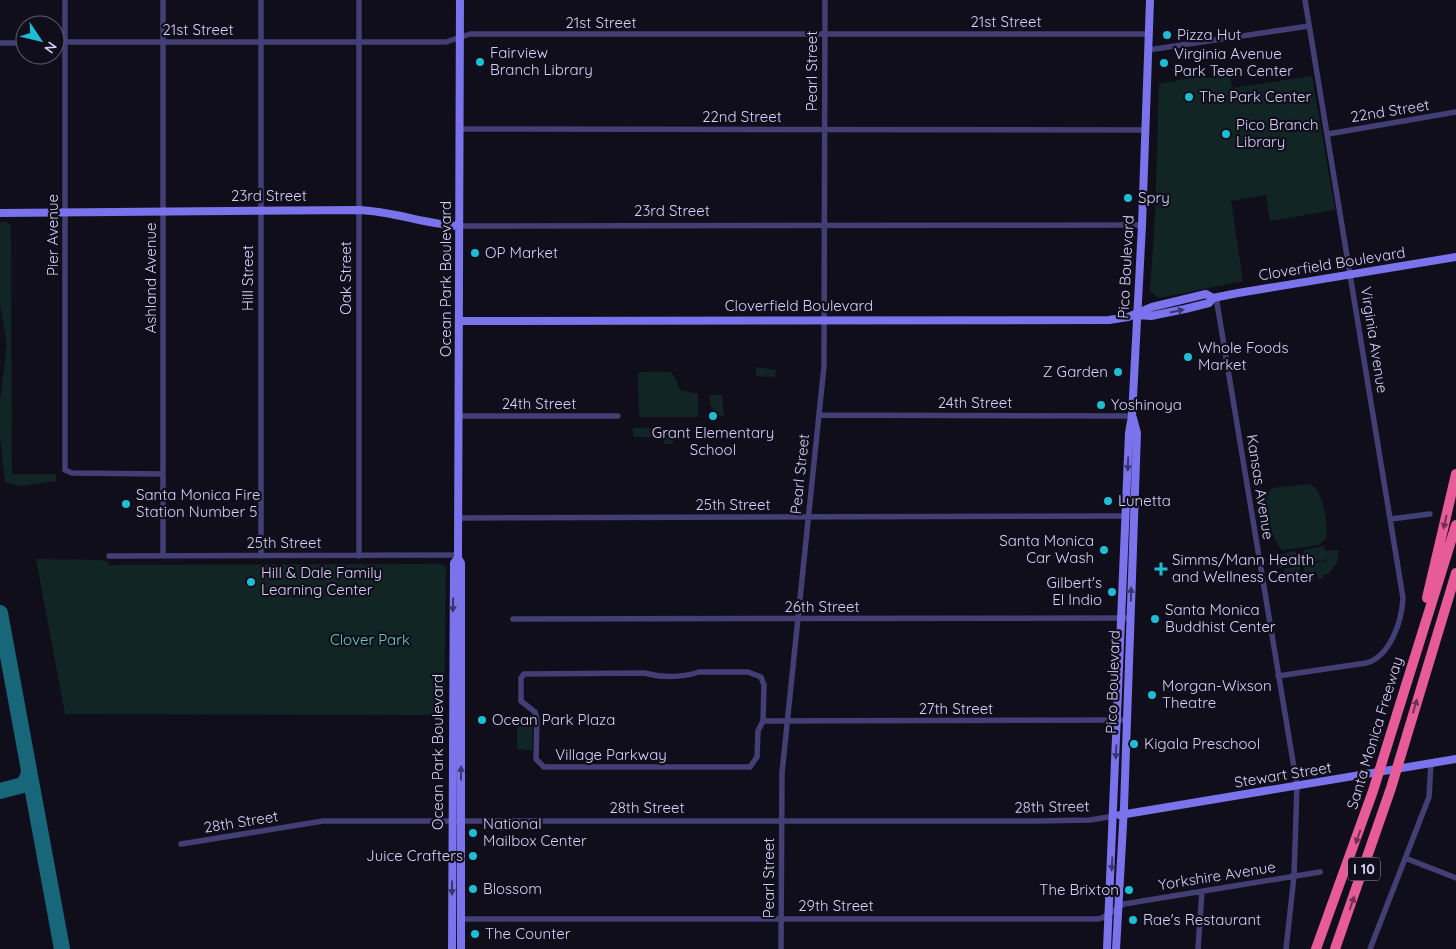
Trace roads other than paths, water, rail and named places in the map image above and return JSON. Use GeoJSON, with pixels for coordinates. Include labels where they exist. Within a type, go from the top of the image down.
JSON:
{"type":"FeatureCollection","features":[{"type":"Feature","properties":{"kind":"highway"},"geometry":{"type":"LineString","coordinates":[[1416,653],[1456,474]]}},
{"type":"Feature","properties":{"kind":"highway","name":"Santa Monica Freeway"},"geometry":{"type":"LineString","coordinates":[[1316,949],[1373,791],[1456,525]]}},
{"type":"Feature","properties":{"kind":"highway","name":"Santa Monica Freeway"},"geometry":{"type":"LineString","coordinates":[[1335,949],[1391,788],[1456,573]]}},
{"type":"Feature","properties":{"kind":"highway"},"geometry":{"type":"LineString","coordinates":[[1439,628],[1456,592]]}},
{"type":"Feature","properties":{"kind":"street","name":"Pier Avenue"},"geometry":{"type":"LineString","coordinates":[[65,42],[66,0]]}},
{"type":"Feature","properties":{"kind":"street","name":"Ashland Avenue"},"geometry":{"type":"LineString","coordinates":[[163,0],[163,555]]}},
{"type":"Feature","properties":{"kind":"street","name":"Hill Street"},"geometry":{"type":"LineString","coordinates":[[261,0],[261,556]]}},
{"type":"Feature","properties":{"kind":"street","name":"Oak Street"},"geometry":{"type":"LineString","coordinates":[[359,0],[359,556]]}},
{"type":"Feature","properties":{"kind":"street","name":"Ocean Park Boulevard"},"geometry":{"type":"LineString","coordinates":[[460,0],[459,556],[461,563],[463,619],[461,949]]}},
{"type":"Feature","properties":{"kind":"street","name":"Pearl Street"},"geometry":{"type":"LineString","coordinates":[[782,949],[782,773],[824,366],[825,0]]}},
{"type":"Feature","properties":{"kind":"street","name":"Pico Boulevard"},"geometry":{"type":"LineString","coordinates":[[1108,949],[1126,619],[1128,561],[1126,516],[1129,433],[1132,416],[1138,315],[1150,0]]}},
{"type":"Feature","properties":{"kind":"street","name":"Virginia Avenue"},"geometry":{"type":"LineString","coordinates":[[1278,676],[1372,661],[1382,654],[1390,642],[1402,608],[1403,598],[1305,0]]}},
{"type":"Feature","properties":{"kind":"street"},"geometry":{"type":"LineString","coordinates":[[1148,50],[1309,26]]}},
{"type":"Feature","properties":{"kind":"street","name":"21st Street"},"geometry":{"type":"LineString","coordinates":[[65,42],[446,42],[470,34],[1149,34]]}},
{"type":"Feature","properties":{"kind":"street"},"geometry":{"type":"LineString","coordinates":[[0,43],[15,43]]}},
{"type":"Feature","properties":{"kind":"street","name":"Pier Avenue"},"geometry":{"type":"LineString","coordinates":[[65,65],[65,470],[72,473],[163,474]]}},
{"type":"Feature","properties":{"kind":"street","name":"22nd Street"},"geometry":{"type":"LineString","coordinates":[[1328,134],[1456,112]]}},
{"type":"Feature","properties":{"kind":"street","name":"22nd Street"},"geometry":{"type":"LineString","coordinates":[[459,129],[1145,130]]}},
{"type":"Feature","properties":{"kind":"street","name":"23rd Street"},"geometry":{"type":"LineString","coordinates":[[0,208],[163,211],[197,208],[204,210],[384,211],[430,223],[459,226],[1142,225]]}},
{"type":"Feature","properties":{"kind":"street","name":"23rd Street"},"geometry":{"type":"LineString","coordinates":[[0,213],[65,210]]}},
{"type":"Feature","properties":{"kind":"street","name":"Cloverfield Boulevard"},"geometry":{"type":"LineString","coordinates":[[459,321],[1103,320],[1138,315],[1151,316],[1209,304],[1215,298],[1456,257]]}},
{"type":"Feature","properties":{"kind":"street","name":"Kansas Avenue"},"geometry":{"type":"LineString","coordinates":[[1215,298],[1297,786],[1294,876],[1286,949]]}},
{"type":"Feature","properties":{"kind":"street","name":"24th Street"},"geometry":{"type":"LineString","coordinates":[[819,415],[1132,416]]}},
{"type":"Feature","properties":{"kind":"street","name":"24th Street"},"geometry":{"type":"LineString","coordinates":[[460,416],[618,416]]}},
{"type":"Feature","properties":{"kind":"street","name":"Pico Boulevard"},"geometry":{"type":"LineString","coordinates":[[1128,561],[1134,512],[1137,433],[1132,416]]}},
{"type":"Feature","properties":{"kind":"street"},"geometry":{"type":"LineString","coordinates":[[1126,516],[1134,512]]}},
{"type":"Feature","properties":{"kind":"street"},"geometry":{"type":"LineString","coordinates":[[1390,519],[1430,514]]}},
{"type":"Feature","properties":{"kind":"street","name":"25th Street"},"geometry":{"type":"LineString","coordinates":[[459,518],[1126,516]]}},
{"type":"Feature","properties":{"kind":"street","name":"25th Street"},"geometry":{"type":"LineString","coordinates":[[109,556],[459,556]]}},
{"type":"Feature","properties":{"kind":"street","name":"Ocean Park Boulevard"},"geometry":{"type":"LineString","coordinates":[[452,949],[454,563],[459,556]]}},
{"type":"Feature","properties":{"kind":"street","name":"26th Street"},"geometry":{"type":"LineString","coordinates":[[513,619],[1126,619]]}},
{"type":"Feature","properties":{"kind":"street","name":"Village Parkway"},"geometry":{"type":"LineString","coordinates":[[699,672],[748,672],[761,677],[764,685],[763,721],[758,731],[757,757],[750,766],[544,767],[536,759],[537,719],[531,708],[521,701],[521,678],[524,674],[528,673],[644,673],[657,677],[685,676],[699,672]]}},
{"type":"Feature","properties":{"kind":"street","name":"27th Street"},"geometry":{"type":"LineString","coordinates":[[763,721],[1121,721]]}},
{"type":"Feature","properties":{"kind":"street","name":"Pico Boulevard"},"geometry":{"type":"LineString","coordinates":[[1116,949],[1123,814],[1121,721]]}},
{"type":"Feature","properties":{"kind":"street","name":"Stewart Street"},"geometry":{"type":"LineString","coordinates":[[1114,816],[1456,759]]}},
{"type":"Feature","properties":{"kind":"street"},"geometry":{"type":"LineString","coordinates":[[1370,949],[1429,797],[1431,763]]}},
{"type":"Feature","properties":{"kind":"street","name":"28th Street"},"geometry":{"type":"LineString","coordinates":[[181,844],[323,821],[1090,820],[1114,816]]}},
{"type":"Feature","properties":{"kind":"street"},"geometry":{"type":"LineString","coordinates":[[1405,858],[1456,878]]}},
{"type":"Feature","properties":{"kind":"street","name":"Yorkshire Avenue"},"geometry":{"type":"LineString","coordinates":[[1118,907],[1320,872]]}},
{"type":"Feature","properties":{"kind":"street"},"geometry":{"type":"LineString","coordinates":[[1198,949],[1202,891]]}},
{"type":"Feature","properties":{"kind":"street","name":"29th Street"},"geometry":{"type":"LineString","coordinates":[[461,919],[1097,919],[1118,907]]}},
{"type":"Feature","properties":{"kind":"place","name":"Pizza Hut"},"geometry":{"type":"Point","coordinates":[1167,35]}},
{"type":"Feature","properties":{"kind":"place","name":"Fairview Branch Library"},"geometry":{"type":"Point","coordinates":[480,62]}},
{"type":"Feature","properties":{"kind":"place","name":"Virginia Avenue Park Teen Center"},"geometry":{"type":"Point","coordinates":[1164,63]}},
{"type":"Feature","properties":{"kind":"place","name":"The Park Center"},"geometry":{"type":"Point","coordinates":[1189,97]}},
{"type":"Feature","properties":{"kind":"place","name":"Pico Branch Library"},"geometry":{"type":"Point","coordinates":[1226,134]}},
{"type":"Feature","properties":{"kind":"place","name":"Spry"},"geometry":{"type":"Point","coordinates":[1128,198]}},
{"type":"Feature","properties":{"kind":"place","name":"OP Market"},"geometry":{"type":"Point","coordinates":[475,253]}},
{"type":"Feature","properties":{"kind":"place","name":"Whole Foods Market"},"geometry":{"type":"Point","coordinates":[1188,357]}},
{"type":"Feature","properties":{"kind":"place","name":"Z Garden"},"geometry":{"type":"Point","coordinates":[1118,372]}},
{"type":"Feature","properties":{"kind":"place","name":"Yoshinoya"},"geometry":{"type":"Point","coordinates":[1101,405]}},
{"type":"Feature","properties":{"kind":"place","name":"Grant Elementary School"},"geometry":{"type":"Point","coordinates":[713,416]}},
{"type":"Feature","properties":{"kind":"place","name":"Lunetta"},"geometry":{"type":"Point","coordinates":[1108,501]}},
{"type":"Feature","properties":{"kind":"place","name":"Santa Monica Fire Station Number 5"},"geometry":{"type":"Point","coordinates":[126,504]}},
{"type":"Feature","properties":{"kind":"place","name":"Santa Monica Car Wash"},"geometry":{"type":"Point","coordinates":[1104,550]}},
{"type":"Feature","properties":{"kind":"place","name":"Simms/Mann Health and Wellness Center"},"geometry":{"type":"Point","coordinates":[1161,569]}},
{"type":"Feature","properties":{"kind":"place","name":"Hill & Dale Family Learning Center"},"geometry":{"type":"Point","coordinates":[251,582]}},
{"type":"Feature","properties":{"kind":"place","name":"Gilbert's El Indio"},"geometry":{"type":"Point","coordinates":[1112,592]}},
{"type":"Feature","properties":{"kind":"place","name":"Santa Monica Buddhist Center"},"geometry":{"type":"Point","coordinates":[1155,619]}},
{"type":"Feature","properties":{"kind":"place","name":"Morgan-Wixson Theatre"},"geometry":{"type":"Point","coordinates":[1152,695]}},
{"type":"Feature","properties":{"kind":"place","name":"Ocean Park Plaza"},"geometry":{"type":"Point","coordinates":[482,720]}},
{"type":"Feature","properties":{"kind":"place","name":"Kigala Preschool"},"geometry":{"type":"Point","coordinates":[1134,744]}},
{"type":"Feature","properties":{"kind":"place","name":"National Mailbox Center"},"geometry":{"type":"Point","coordinates":[473,833]}},
{"type":"Feature","properties":{"kind":"place","name":"Juice Crafters"},"geometry":{"type":"Point","coordinates":[473,856]}},
{"type":"Feature","properties":{"kind":"place","name":"Blossom"},"geometry":{"type":"Point","coordinates":[473,889]}},
{"type":"Feature","properties":{"kind":"place","name":"The Brixton"},"geometry":{"type":"Point","coordinates":[1129,890]}},
{"type":"Feature","properties":{"kind":"place","name":"Rae's Restaurant"},"geometry":{"type":"Point","coordinates":[1133,920]}},
{"type":"Feature","properties":{"kind":"place","name":"The Counter"},"geometry":{"type":"Point","coordinates":[475,934]}},
{"type":"Feature","properties":{"kind":"park label","name":"Clover Park"},"geometry":{"type":"Point","coordinates":[370,640]}}]}
